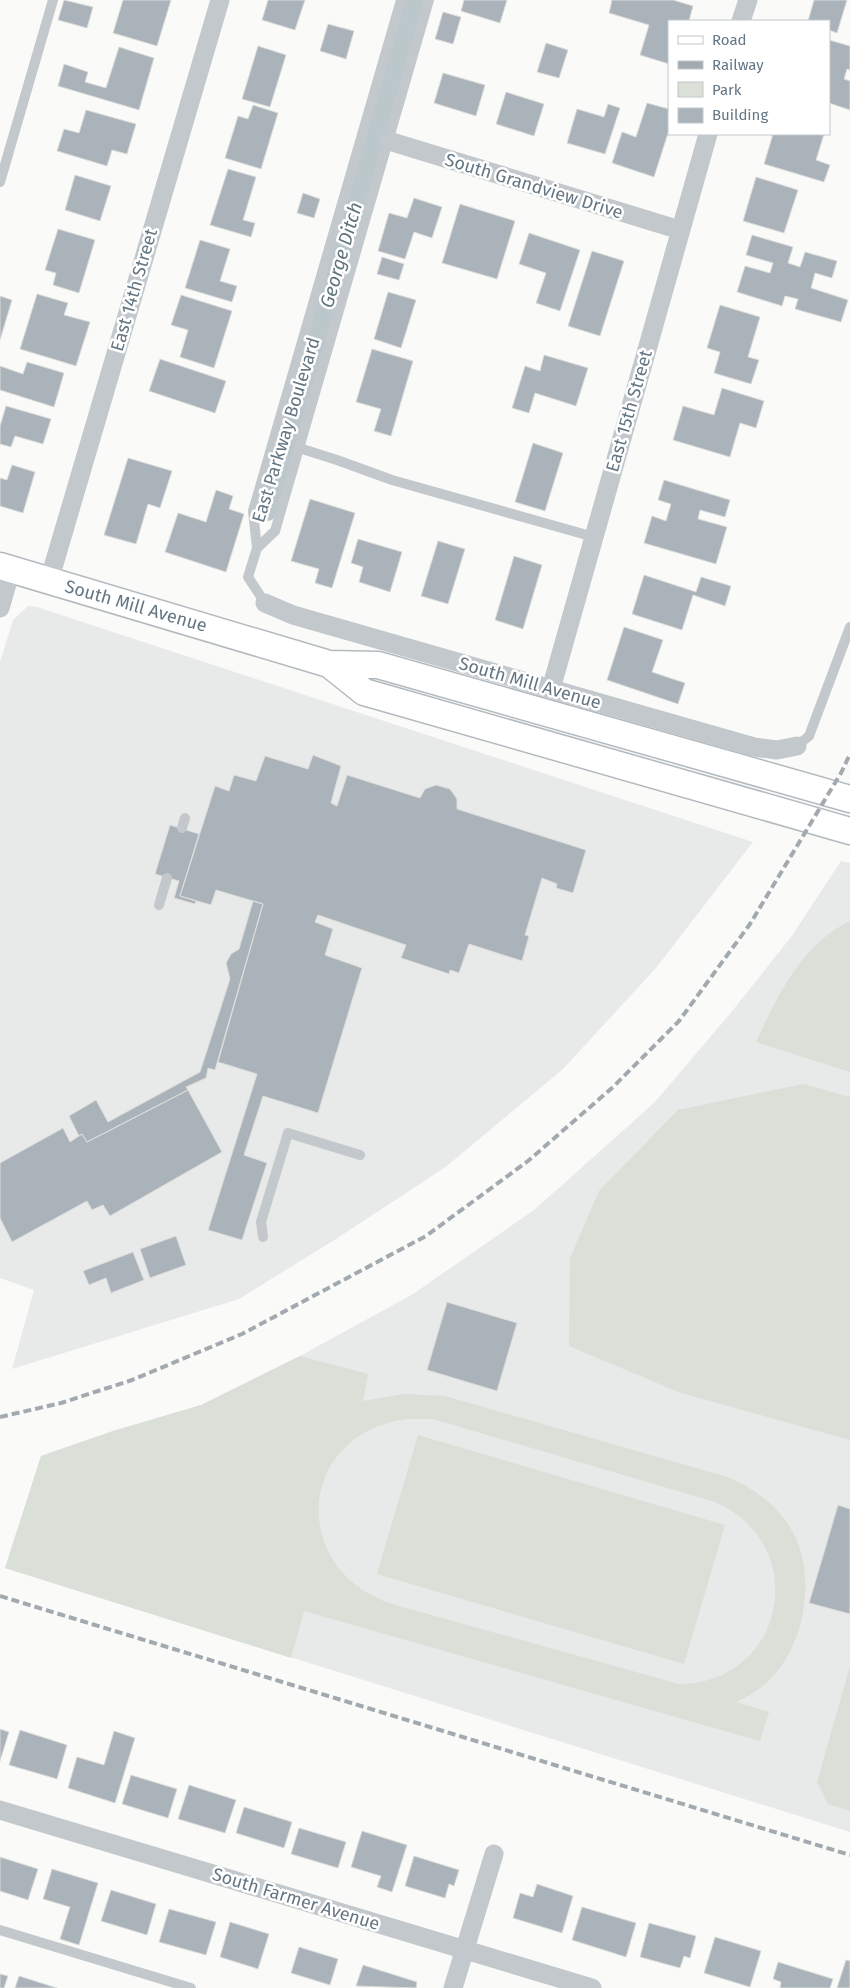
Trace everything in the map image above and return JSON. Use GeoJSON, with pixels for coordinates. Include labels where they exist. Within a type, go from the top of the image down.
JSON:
{"type":"FeatureCollection","features":[{"type":"Feature","properties":{"kind":"main road","name":"South Mill Avenue"},"geometry":{"type":"LineString","coordinates":[[6,568],[329,664],[378,665],[850,799]]}},
{"type":"Feature","properties":{"kind":"main road","name":"South Mill Avenue"},"geometry":{"type":"LineString","coordinates":[[329,664],[364,692],[850,831]]}},
{"type":"Feature","properties":{"kind":"street","name":"East 14th Street"},"geometry":{"type":"LineString","coordinates":[[50,581],[220,0]]}},
{"type":"Feature","properties":{"kind":"street"},"geometry":{"type":"LineString","coordinates":[[741,20],[748,0]]}},
{"type":"Feature","properties":{"kind":"street","name":"East 15th Street"},"geometry":{"type":"LineString","coordinates":[[551,689],[708,135]]}},
{"type":"Feature","properties":{"kind":"street","name":"South Grandview Drive"},"geometry":{"type":"LineString","coordinates":[[389,141],[680,230]]}},
{"type":"Feature","properties":{"kind":"street"},"geometry":{"type":"LineString","coordinates":[[0,608],[6,568]]}},
{"type":"Feature","properties":{"kind":"street","name":"South Mill Avenue"},"geometry":{"type":"LineString","coordinates":[[265,603],[293,615],[754,747],[777,750],[797,746]]}},
{"type":"Feature","properties":{"kind":"street","name":"South Farmer Avenue"},"geometry":{"type":"LineString","coordinates":[[0,1810],[585,1987]]}},
{"type":"Feature","properties":{"kind":"street"},"geometry":{"type":"LineString","coordinates":[[453,1988],[494,1854]]}},
{"type":"Feature","properties":{"kind":"lane"},"geometry":{"type":"LineString","coordinates":[[0,182],[53,0]]}},
{"type":"Feature","properties":{"kind":"lane","name":"East Parkway Boulevard"},"geometry":{"type":"LineString","coordinates":[[265,603],[248,577],[257,548],[254,511],[401,0]]}},
{"type":"Feature","properties":{"kind":"lane","name":"East Parkway Boulevard"},"geometry":{"type":"LineString","coordinates":[[257,548],[275,530],[429,0]]}},
{"type":"Feature","properties":{"kind":"lane"},"geometry":{"type":"LineString","coordinates":[[299,448],[392,480],[594,537]]}},
{"type":"Feature","properties":{"kind":"lane"},"geometry":{"type":"LineString","coordinates":[[797,746],[809,736],[850,627]]}},
{"type":"Feature","properties":{"kind":"lane"},"geometry":{"type":"LineString","coordinates":[[159,905],[167,878]]}},
{"type":"Feature","properties":{"kind":"lane"},"geometry":{"type":"LineString","coordinates":[[263,1237],[261,1222],[288,1133],[360,1155]]}},
{"type":"Feature","properties":{"kind":"lane"},"geometry":{"type":"LineString","coordinates":[[0,1930],[191,1988]]}},
{"type":"Feature","properties":{"kind":"shaded area"},"geometry":{"type":"Polygon","coordinates":[[[28,606],[37,607],[753,842],[656,968],[563,1069],[447,1166],[336,1239],[239,1299],[12,1369],[34,1290],[0,1278],[0,662],[13,620],[28,606]]]}},
{"type":"Feature","properties":{"kind":"shaded area"},"geometry":{"type":"Polygon","coordinates":[[[841,861],[850,863],[850,1832],[5,1568],[41,1456],[113,1431],[201,1405],[300,1356],[413,1294],[534,1210],[654,1103],[729,1015],[791,937],[841,861]]]}},
{"type":"Feature","properties":{"kind":"green space"},"geometry":{"type":"Polygon","coordinates":[[[850,921],[850,1072],[756,1042],[782,989],[805,957],[833,931],[850,921]]]}},
{"type":"Feature","properties":{"kind":"green space"},"geometry":{"type":"Polygon","coordinates":[[[803,1084],[850,1097],[850,1440],[681,1393],[569,1346],[570,1258],[599,1191],[678,1110],[803,1084]]]}},
{"type":"Feature","properties":{"kind":"green space"},"geometry":{"type":"Polygon","coordinates":[[[300,1356],[368,1374],[363,1401],[405,1394],[445,1396],[724,1476],[747,1487],[766,1500],[781,1515],[793,1532],[801,1552],[805,1574],[805,1597],[801,1622],[792,1648],[770,1680],[736,1702],[769,1712],[760,1741],[304,1611],[291,1658],[5,1568],[41,1456],[113,1431],[201,1405],[300,1356]],[[407,1419],[370,1430],[343,1449],[326,1475],[319,1504],[322,1534],[335,1563],[358,1587],[392,1604],[679,1684],[715,1678],[743,1662],[763,1638],[774,1609],[775,1578],[766,1549],[746,1522],[715,1502],[433,1419],[407,1419]]]}},
{"type":"Feature","properties":{"kind":"green space"},"geometry":{"type":"Polygon","coordinates":[[[418,1435],[725,1525],[684,1664],[377,1574],[418,1435]]]}},
{"type":"Feature","properties":{"kind":"green space"},"geometry":{"type":"Polygon","coordinates":[[[850,1666],[850,1811],[828,1804],[817,1782],[850,1666]]]}},
{"type":"Feature","properties":{"kind":"building"},"geometry":{"type":"Polygon","coordinates":[[[64,0],[93,7],[87,28],[58,20],[64,0]]]}},
{"type":"Feature","properties":{"kind":"building"},"geometry":{"type":"Polygon","coordinates":[[[123,0],[171,0],[157,46],[113,33],[123,0]]]}},
{"type":"Feature","properties":{"kind":"building"},"geometry":{"type":"Polygon","coordinates":[[[268,0],[305,0],[295,30],[262,20],[268,0]]]}},
{"type":"Feature","properties":{"kind":"building"},"geometry":{"type":"Polygon","coordinates":[[[464,0],[507,0],[500,23],[461,11],[464,0]]]}},
{"type":"Feature","properties":{"kind":"building"},"geometry":{"type":"Polygon","coordinates":[[[612,0],[673,0],[693,6],[689,20],[668,20],[668,64],[640,55],[649,25],[609,13],[612,0]]]}},
{"type":"Feature","properties":{"kind":"building"},"geometry":{"type":"Polygon","coordinates":[[[814,0],[847,0],[837,33],[830,30],[830,20],[808,20],[814,0]]]}},
{"type":"Feature","properties":{"kind":"building"},"geometry":{"type":"Polygon","coordinates":[[[443,12],[461,17],[453,44],[435,39],[443,12]]]}},
{"type":"Feature","properties":{"kind":"building"},"geometry":{"type":"Polygon","coordinates":[[[328,24],[354,31],[346,59],[320,51],[328,24]]]}},
{"type":"Feature","properties":{"kind":"building"},"geometry":{"type":"Polygon","coordinates":[[[830,40],[850,46],[850,70],[847,69],[844,79],[850,81],[850,110],[830,103],[830,40]]]}},
{"type":"Feature","properties":{"kind":"building"},"geometry":{"type":"Polygon","coordinates":[[[546,43],[568,50],[559,78],[537,72],[546,43]]]}},
{"type":"Feature","properties":{"kind":"building"},"geometry":{"type":"Polygon","coordinates":[[[258,46],[286,55],[270,107],[242,99],[258,46]]]}},
{"type":"Feature","properties":{"kind":"building"},"geometry":{"type":"Polygon","coordinates":[[[119,47],[154,58],[139,110],[58,86],[64,64],[88,72],[85,82],[106,88],[119,47]]]}},
{"type":"Feature","properties":{"kind":"building"},"geometry":{"type":"Polygon","coordinates":[[[443,73],[485,85],[476,116],[434,103],[443,73]]]}},
{"type":"Feature","properties":{"kind":"building"},"geometry":{"type":"Polygon","coordinates":[[[506,92],[544,104],[534,136],[496,124],[506,92]]]}},
{"type":"Feature","properties":{"kind":"building"},"geometry":{"type":"Polygon","coordinates":[[[647,103],[668,109],[668,133],[654,177],[612,163],[622,132],[636,137],[647,103]]]}},
{"type":"Feature","properties":{"kind":"building"},"geometry":{"type":"Polygon","coordinates":[[[608,104],[620,108],[605,154],[567,143],[577,109],[604,117],[608,104]]]}},
{"type":"Feature","properties":{"kind":"building"},"geometry":{"type":"Polygon","coordinates":[[[253,105],[278,113],[261,169],[225,158],[238,116],[248,119],[253,105]]]}},
{"type":"Feature","properties":{"kind":"building"},"geometry":{"type":"Polygon","coordinates":[[[86,110],[136,124],[127,154],[112,150],[107,166],[57,151],[64,129],[79,133],[86,110]]]}},
{"type":"Feature","properties":{"kind":"building"},"geometry":{"type":"Polygon","coordinates":[[[773,135],[824,135],[816,160],[830,165],[824,182],[764,164],[773,135]]]}},
{"type":"Feature","properties":{"kind":"building"},"geometry":{"type":"Polygon","coordinates":[[[228,169],[256,177],[243,220],[255,223],[251,237],[210,225],[228,169]]]}},
{"type":"Feature","properties":{"kind":"building"},"geometry":{"type":"Polygon","coordinates":[[[75,175],[111,186],[100,221],[65,210],[75,175]]]}},
{"type":"Feature","properties":{"kind":"building"},"geometry":{"type":"Polygon","coordinates":[[[756,177],[798,190],[784,233],[743,221],[756,177]]]}},
{"type":"Feature","properties":{"kind":"building"},"geometry":{"type":"Polygon","coordinates":[[[303,193],[320,199],[314,218],[297,213],[303,193]]]}},
{"type":"Feature","properties":{"kind":"building"},"geometry":{"type":"Polygon","coordinates":[[[414,198],[442,207],[432,238],[414,232],[405,259],[378,251],[389,213],[407,218],[414,198]]]}},
{"type":"Feature","properties":{"kind":"building"},"geometry":{"type":"Polygon","coordinates":[[[460,204],[515,221],[497,279],[442,263],[460,204]]]}},
{"type":"Feature","properties":{"kind":"building"},"geometry":{"type":"Polygon","coordinates":[[[58,229],[95,240],[79,293],[53,285],[56,273],[45,270],[58,229]]]}},
{"type":"Feature","properties":{"kind":"building"},"geometry":{"type":"Polygon","coordinates":[[[529,233],[580,250],[560,311],[536,303],[546,273],[519,264],[529,233]]]}},
{"type":"Feature","properties":{"kind":"building"},"geometry":{"type":"Polygon","coordinates":[[[752,235],[793,247],[788,263],[800,267],[805,252],[837,261],[832,278],[815,273],[811,288],[848,300],[841,322],[795,309],[798,299],[785,296],[782,306],[737,292],[745,266],[770,273],[773,263],[746,255],[752,235]]]}},
{"type":"Feature","properties":{"kind":"building"},"geometry":{"type":"Polygon","coordinates":[[[200,240],[230,249],[220,281],[237,286],[232,302],[185,288],[200,240]]]}},
{"type":"Feature","properties":{"kind":"building"},"geometry":{"type":"Polygon","coordinates":[[[592,251],[624,261],[600,336],[568,326],[592,251]]]}},
{"type":"Feature","properties":{"kind":"building"},"geometry":{"type":"Polygon","coordinates":[[[382,257],[404,264],[399,280],[377,274],[382,257]]]}},
{"type":"Feature","properties":{"kind":"building"},"geometry":{"type":"Polygon","coordinates":[[[388,292],[416,300],[401,348],[374,339],[388,292]]]}},
{"type":"Feature","properties":{"kind":"building"},"geometry":{"type":"Polygon","coordinates":[[[37,294],[68,303],[64,315],[90,322],[76,366],[20,349],[37,294]]]}},
{"type":"Feature","properties":{"kind":"building"},"geometry":{"type":"Polygon","coordinates":[[[181,295],[232,311],[214,368],[180,357],[188,330],[171,325],[181,295]]]}},
{"type":"Feature","properties":{"kind":"building"},"geometry":{"type":"Polygon","coordinates":[[[0,296],[12,300],[0,340],[0,296]]]}},
{"type":"Feature","properties":{"kind":"building"},"geometry":{"type":"Polygon","coordinates":[[[720,305],[760,317],[748,357],[759,360],[751,384],[714,373],[720,352],[707,348],[720,305]]]}},
{"type":"Feature","properties":{"kind":"building"},"geometry":{"type":"Polygon","coordinates":[[[372,349],[413,361],[391,436],[374,431],[381,409],[356,402],[372,349]]]}},
{"type":"Feature","properties":{"kind":"building"},"geometry":{"type":"Polygon","coordinates":[[[544,355],[588,368],[576,406],[535,393],[529,413],[512,408],[525,366],[540,371],[544,355]]]}},
{"type":"Feature","properties":{"kind":"building"},"geometry":{"type":"Polygon","coordinates":[[[160,359],[226,381],[215,413],[149,391],[160,359]]]}},
{"type":"Feature","properties":{"kind":"building"},"geometry":{"type":"Polygon","coordinates":[[[27,362],[64,373],[54,407],[0,390],[0,366],[23,374],[27,362]]]}},
{"type":"Feature","properties":{"kind":"building"},"geometry":{"type":"Polygon","coordinates":[[[722,388],[764,401],[756,428],[740,423],[730,457],[673,440],[683,406],[714,415],[722,388]]]}},
{"type":"Feature","properties":{"kind":"building"},"geometry":{"type":"Polygon","coordinates":[[[6,406],[51,419],[43,444],[15,436],[11,447],[0,444],[0,426],[6,406]]]}},
{"type":"Feature","properties":{"kind":"building"},"geometry":{"type":"Polygon","coordinates":[[[533,443],[563,453],[545,511],[515,502],[533,443]]]}},
{"type":"Feature","properties":{"kind":"building"},"geometry":{"type":"Polygon","coordinates":[[[128,458],[172,471],[160,508],[148,504],[136,544],[104,535],[128,458]]]}},
{"type":"Feature","properties":{"kind":"building"},"geometry":{"type":"Polygon","coordinates":[[[12,465],[35,472],[23,513],[0,506],[0,478],[7,480],[12,465]]]}},
{"type":"Feature","properties":{"kind":"building"},"geometry":{"type":"Polygon","coordinates":[[[664,480],[730,500],[725,517],[700,510],[698,519],[727,527],[716,564],[644,543],[652,516],[666,521],[671,504],[658,500],[664,480]]]}},
{"type":"Feature","properties":{"kind":"building"},"geometry":{"type":"Polygon","coordinates":[[[216,490],[233,496],[229,509],[244,514],[226,572],[165,552],[178,513],[206,522],[216,490]]]}},
{"type":"Feature","properties":{"kind":"building"},"geometry":{"type":"Polygon","coordinates":[[[310,499],[355,513],[332,588],[315,583],[319,569],[291,561],[310,499]]]}},
{"type":"Feature","properties":{"kind":"building"},"geometry":{"type":"Polygon","coordinates":[[[358,539],[402,552],[390,592],[359,582],[363,567],[351,563],[358,539]]]}},
{"type":"Feature","properties":{"kind":"building"},"geometry":{"type":"Polygon","coordinates":[[[438,541],[465,549],[448,604],[421,596],[438,541]]]}},
{"type":"Feature","properties":{"kind":"building"},"geometry":{"type":"Polygon","coordinates":[[[514,556],[542,565],[523,629],[495,620],[514,556]]]}},
{"type":"Feature","properties":{"kind":"building"},"geometry":{"type":"Polygon","coordinates":[[[644,575],[696,592],[701,577],[731,586],[725,606],[693,595],[682,630],[632,614],[644,575]]]}},
{"type":"Feature","properties":{"kind":"building"},"geometry":{"type":"Polygon","coordinates":[[[624,627],[663,640],[652,672],[685,683],[678,704],[607,680],[624,627]]]}},
{"type":"Feature","properties":{"kind":"building"},"geometry":{"type":"Polygon","coordinates":[[[313,755],[341,766],[331,803],[337,806],[347,775],[420,798],[425,789],[436,785],[450,789],[457,799],[457,809],[586,850],[573,893],[556,888],[557,884],[542,878],[525,935],[529,936],[522,961],[469,944],[459,973],[450,970],[449,974],[401,958],[406,945],[318,915],[315,922],[333,929],[325,955],[362,968],[318,1113],[263,1096],[244,1155],[267,1163],[242,1240],[208,1230],[257,1074],[218,1062],[263,904],[216,890],[211,905],[180,896],[215,786],[229,791],[234,775],[256,781],[265,756],[308,769],[313,755]]]}},
{"type":"Feature","properties":{"kind":"building"},"geometry":{"type":"Polygon","coordinates":[[[170,825],[199,834],[180,896],[196,901],[195,904],[174,898],[179,881],[155,874],[170,825]]]}},
{"type":"Feature","properties":{"kind":"building"},"geometry":{"type":"Polygon","coordinates":[[[253,901],[263,904],[215,1070],[208,1068],[206,1078],[186,1087],[188,1090],[87,1142],[82,1134],[79,1136],[69,1116],[96,1100],[108,1122],[200,1072],[230,979],[226,963],[231,954],[239,949],[253,901]]]}},
{"type":"Feature","properties":{"kind":"building"},"geometry":{"type":"Polygon","coordinates":[[[188,1090],[222,1152],[110,1216],[103,1205],[92,1210],[87,1201],[12,1242],[0,1218],[0,1163],[63,1128],[70,1142],[82,1134],[87,1142],[188,1090]]]}},
{"type":"Feature","properties":{"kind":"building"},"geometry":{"type":"Polygon","coordinates":[[[176,1236],[186,1265],[150,1278],[140,1249],[176,1236]]]}},
{"type":"Feature","properties":{"kind":"building"},"geometry":{"type":"Polygon","coordinates":[[[133,1252],[144,1280],[111,1293],[106,1278],[89,1285],[83,1271],[133,1252]]]}},
{"type":"Feature","properties":{"kind":"building"},"geometry":{"type":"Polygon","coordinates":[[[447,1302],[517,1323],[497,1391],[427,1370],[447,1302]]]}},
{"type":"Feature","properties":{"kind":"building"},"geometry":{"type":"Polygon","coordinates":[[[838,1505],[850,1509],[850,1614],[809,1603],[838,1505]]]}},
{"type":"Feature","properties":{"kind":"building"},"geometry":{"type":"Polygon","coordinates":[[[0,1729],[9,1732],[0,1761],[0,1729]]]}},
{"type":"Feature","properties":{"kind":"building"},"geometry":{"type":"Polygon","coordinates":[[[20,1730],[67,1745],[57,1779],[9,1765],[20,1730]]]}},
{"type":"Feature","properties":{"kind":"building"},"geometry":{"type":"Polygon","coordinates":[[[114,1731],[135,1738],[115,1803],[68,1788],[77,1757],[104,1765],[114,1731]]]}},
{"type":"Feature","properties":{"kind":"building"},"geometry":{"type":"Polygon","coordinates":[[[131,1775],[177,1789],[168,1818],[122,1804],[131,1775]]]}},
{"type":"Feature","properties":{"kind":"building"},"geometry":{"type":"Polygon","coordinates":[[[189,1785],[236,1800],[225,1833],[178,1819],[189,1785]]]}},
{"type":"Feature","properties":{"kind":"building"},"geometry":{"type":"Polygon","coordinates":[[[244,1807],[292,1822],[284,1848],[236,1833],[244,1807]]]}},
{"type":"Feature","properties":{"kind":"building"},"geometry":{"type":"Polygon","coordinates":[[[299,1828],[346,1842],[338,1868],[291,1854],[299,1828]]]}},
{"type":"Feature","properties":{"kind":"building"},"geometry":{"type":"Polygon","coordinates":[[[362,1831],[407,1845],[392,1892],[377,1887],[381,1876],[351,1867],[362,1831]]]}},
{"type":"Feature","properties":{"kind":"building"},"geometry":{"type":"Polygon","coordinates":[[[414,1856],[459,1870],[454,1886],[449,1884],[445,1898],[405,1886],[414,1856]]]}},
{"type":"Feature","properties":{"kind":"building"},"geometry":{"type":"Polygon","coordinates":[[[0,1857],[38,1869],[28,1900],[0,1891],[0,1857]]]}},
{"type":"Feature","properties":{"kind":"building"},"geometry":{"type":"Polygon","coordinates":[[[52,1869],[98,1883],[79,1945],[60,1939],[70,1907],[43,1899],[52,1869]]]}},
{"type":"Feature","properties":{"kind":"building"},"geometry":{"type":"Polygon","coordinates":[[[537,1884],[573,1896],[562,1933],[513,1918],[520,1893],[533,1897],[537,1884]]]}},
{"type":"Feature","properties":{"kind":"building"},"geometry":{"type":"Polygon","coordinates":[[[111,1890],[156,1904],[147,1935],[101,1921],[111,1890]]]}},
{"type":"Feature","properties":{"kind":"building"},"geometry":{"type":"Polygon","coordinates":[[[582,1907],[636,1923],[626,1957],[572,1940],[582,1907]]]}},
{"type":"Feature","properties":{"kind":"building"},"geometry":{"type":"Polygon","coordinates":[[[169,1909],[216,1922],[206,1955],[159,1942],[169,1909]]]}},
{"type":"Feature","properties":{"kind":"building"},"geometry":{"type":"Polygon","coordinates":[[[230,1922],[269,1934],[258,1969],[220,1957],[230,1922]]]}},
{"type":"Feature","properties":{"kind":"building"},"geometry":{"type":"Polygon","coordinates":[[[649,1923],[696,1936],[690,1958],[684,1956],[680,1968],[640,1957],[649,1923]]]}},
{"type":"Feature","properties":{"kind":"building"},"geometry":{"type":"Polygon","coordinates":[[[715,1937],[761,1951],[750,1987],[704,1973],[715,1937]]]}},
{"type":"Feature","properties":{"kind":"building"},"geometry":{"type":"Polygon","coordinates":[[[299,1947],[338,1959],[330,1985],[291,1973],[299,1947]]]}},
{"type":"Feature","properties":{"kind":"building"},"geometry":{"type":"Polygon","coordinates":[[[846,1960],[850,1961],[850,1988],[837,1988],[846,1960]]]}},
{"type":"Feature","properties":{"kind":"building"},"geometry":{"type":"Polygon","coordinates":[[[778,1962],[833,1979],[830,1988],[780,1988],[781,1982],[773,1979],[778,1962]]]}},
{"type":"Feature","properties":{"kind":"building"},"geometry":{"type":"Polygon","coordinates":[[[363,1965],[417,1982],[416,1988],[356,1986],[363,1965]]]}},
{"type":"Feature","properties":{"kind":"building"},"geometry":{"type":"Polygon","coordinates":[[[0,1974],[8,1976],[4,1988],[0,1988],[0,1974]]]}},
{"type":"Feature","properties":{"kind":"building"},"geometry":{"type":"Polygon","coordinates":[[[19,1976],[57,1988],[15,1988],[19,1976]]]}},
{"type":"Feature","properties":{"kind":"waterway","name":"George Ditch"},"geometry":{"type":"LineString","coordinates":[[267,511],[414,0]]}},
{"type":"Feature","properties":{"kind":"railway"},"geometry":{"type":"LineString","coordinates":[[0,1417],[61,1403],[132,1380],[242,1334],[426,1236],[528,1161],[613,1087],[679,1021],[750,924],[841,773],[850,754]]}},
{"type":"Feature","properties":{"kind":"railway"},"geometry":{"type":"LineString","coordinates":[[0,1596],[850,1855]]}}]}
